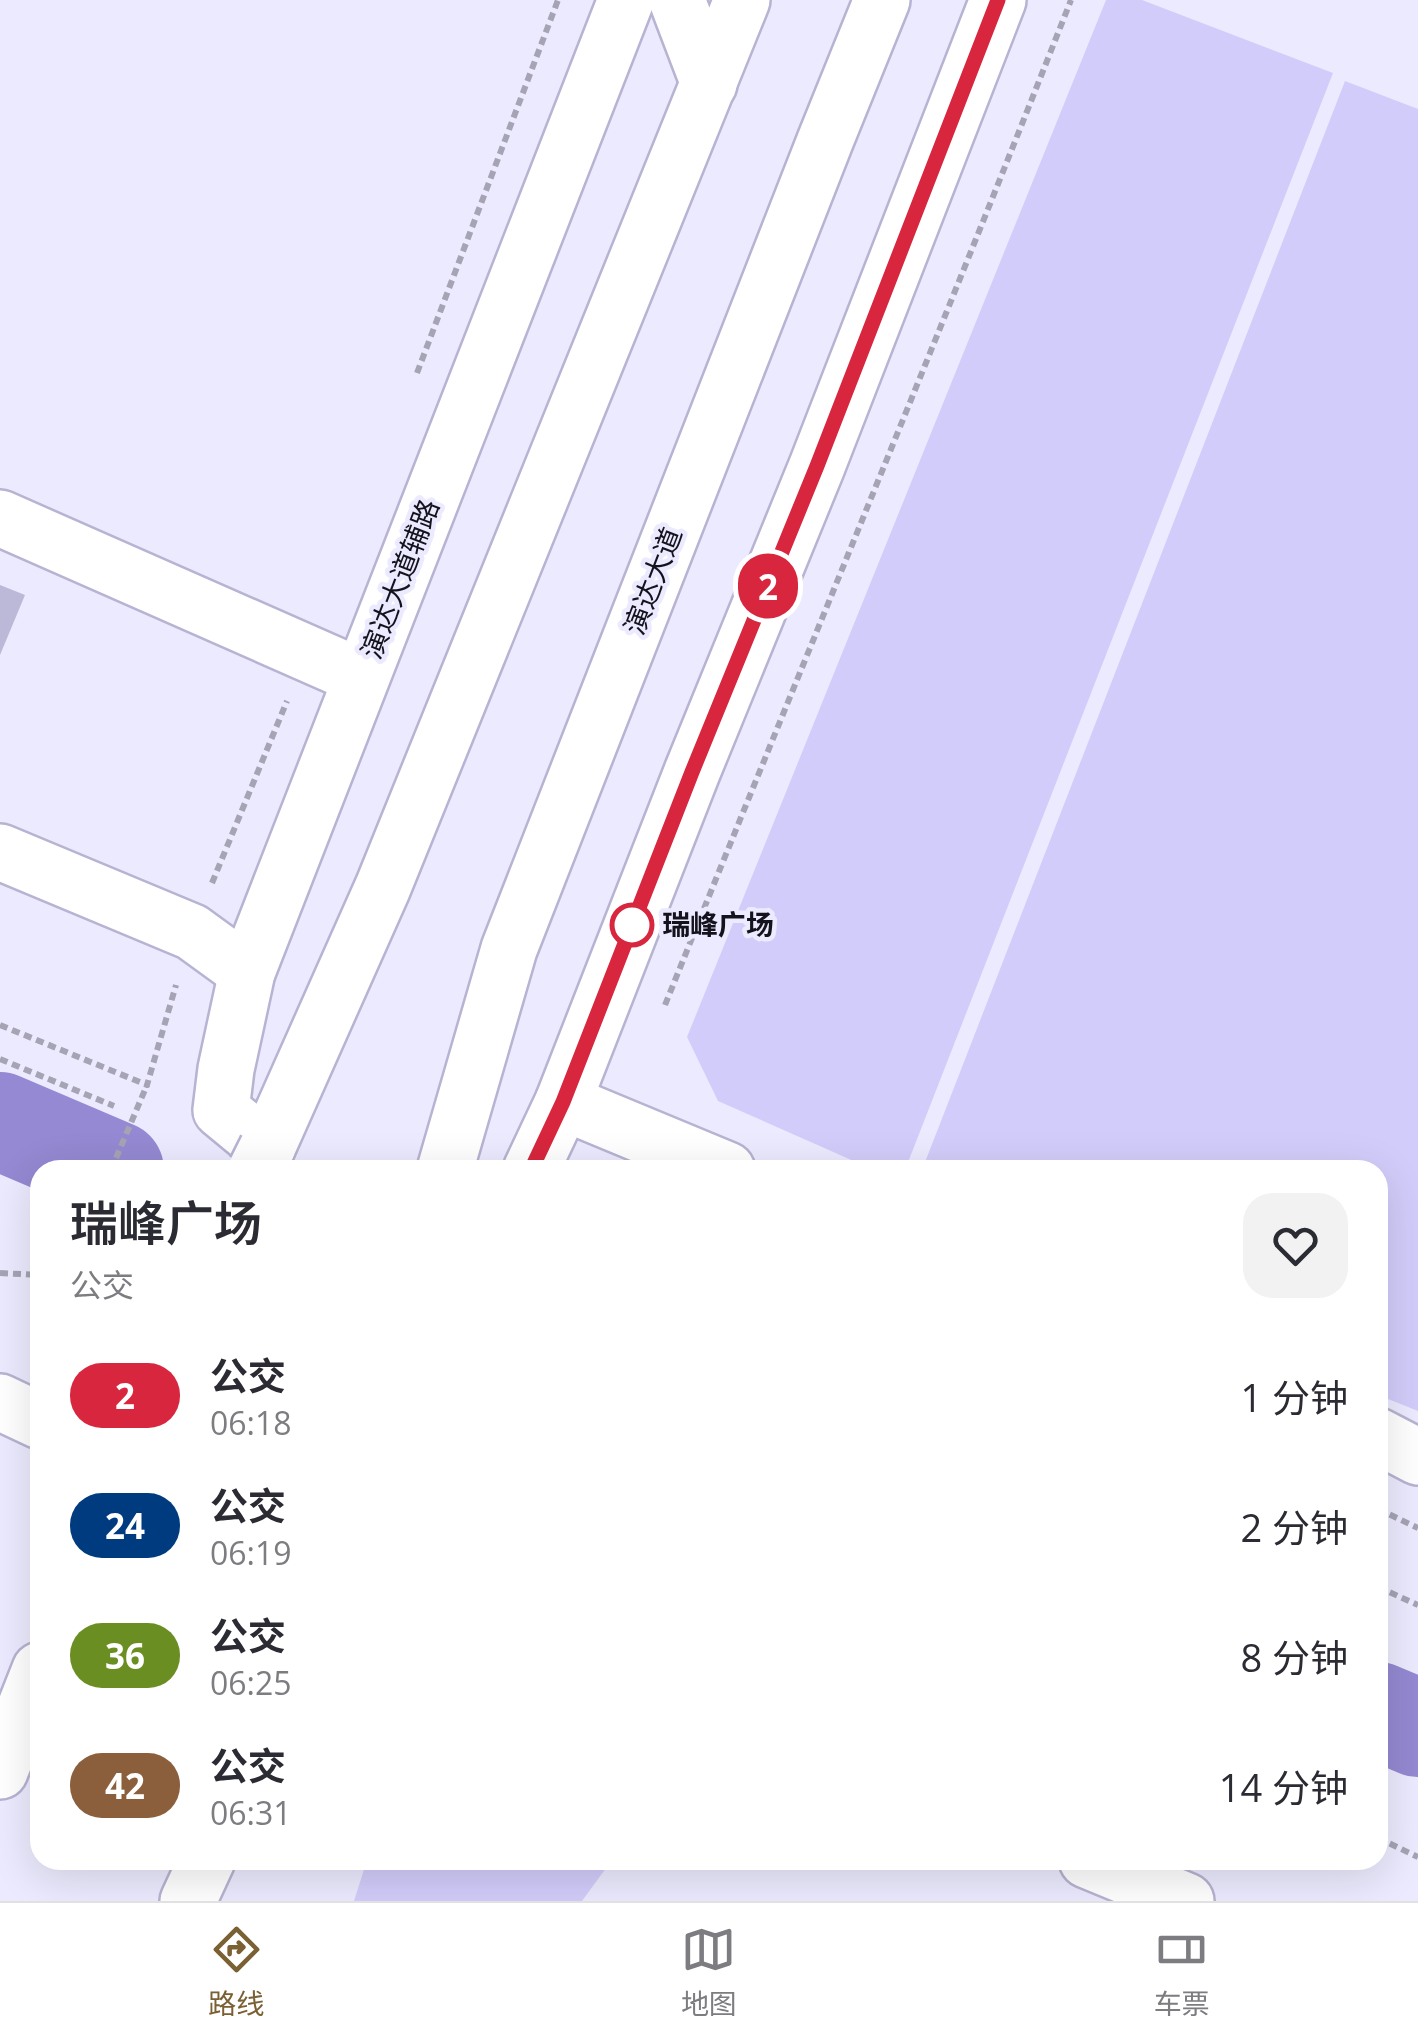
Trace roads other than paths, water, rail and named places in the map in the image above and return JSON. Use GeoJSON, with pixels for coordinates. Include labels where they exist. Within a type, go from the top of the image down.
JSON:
{"type":"FeatureCollection","features":[{"type":"Feature","properties":{"kind":"main road","name":"演达大道辅路"},"geometry":{"type":"LineString","coordinates":[[261,1159],[221,1110],[246,972],[626,0]]}},
{"type":"Feature","properties":{"kind":"main road"},"geometry":{"type":"LineString","coordinates":[[677,0],[709,84]]}},
{"type":"Feature","properties":{"kind":"main road"},"geometry":{"type":"LineString","coordinates":[[261,1159],[383,886],[742,0]]}},
{"type":"Feature","properties":{"kind":"main road","name":"演达大道"},"geometry":{"type":"LineString","coordinates":[[448,1160],[510,950],[882,0]]}},
{"type":"Feature","properties":{"kind":"main road"},"geometry":{"type":"LineString","coordinates":[[536,1160],[563,1102],[817,466],[998,0]]}},
{"type":"Feature","properties":{"kind":"main road"},"geometry":{"type":"LineString","coordinates":[[0,518],[362,677]]}},
{"type":"Feature","properties":{"kind":"main road"},"geometry":{"type":"LineString","coordinates":[[0,852],[192,932],[246,972]]}},
{"type":"Feature","properties":{"kind":"main road"},"geometry":{"type":"LineString","coordinates":[[563,1102],[703,1160]]}},
{"type":"Feature","properties":{"kind":"main road"},"geometry":{"type":"LineString","coordinates":[[0,1402],[30,1416]]}},
{"type":"Feature","properties":{"kind":"main road"},"geometry":{"type":"LineString","coordinates":[[1388,1441],[1418,1457]]}},
{"type":"Feature","properties":{"kind":"main road"},"geometry":{"type":"LineString","coordinates":[[0,1771],[30,1695]]}},
{"type":"Feature","properties":{"kind":"main road"},"geometry":{"type":"LineString","coordinates":[[1110,1870],[1186,1901]]}},
{"type":"Feature","properties":{"kind":"waterway"},"geometry":{"type":"LineString","coordinates":[[0,1121],[92,1160]]}},
{"type":"Feature","properties":{"kind":"waterway"},"geometry":{"type":"LineString","coordinates":[[1388,1715],[1418,1728]]}},
{"type":"Feature","properties":{"kind":"place","name":"瑞峰广场"},"geometry":{"type":"Point","coordinates":[632,925]}}]}
